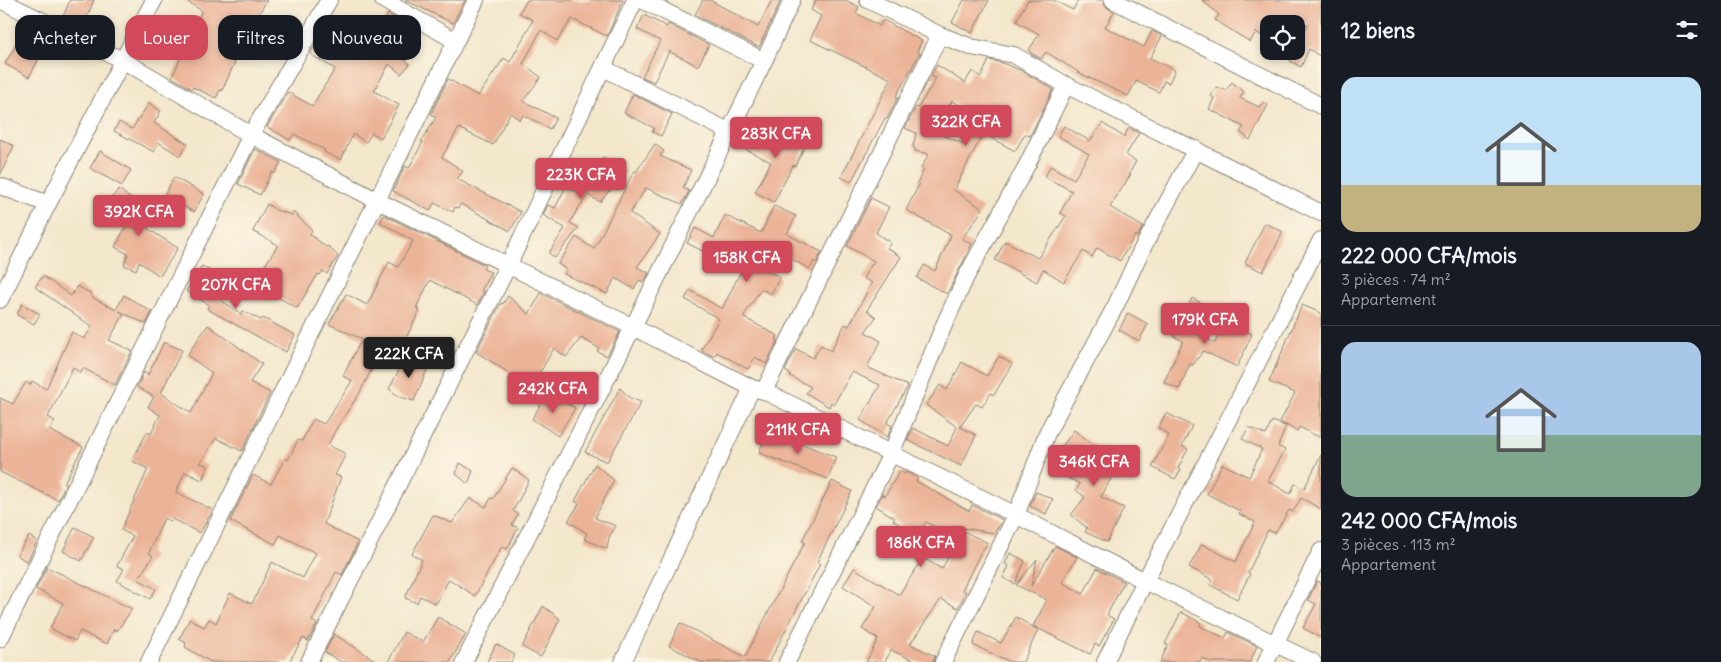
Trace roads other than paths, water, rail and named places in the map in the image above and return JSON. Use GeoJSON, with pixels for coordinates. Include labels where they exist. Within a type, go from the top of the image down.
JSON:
{"type":"FeatureCollection","features":[{"type":"Feature","properties":{"kind":"street"},"geometry":{"type":"LineString","coordinates":[[0,0],[124,61],[251,135],[376,200],[1016,515],[1145,581],[1313,662]]}},
{"type":"Feature","properties":{"kind":"street"},"geometry":{"type":"LineString","coordinates":[[0,300],[154,0]]}},
{"type":"Feature","properties":{"kind":"street"},"geometry":{"type":"LineString","coordinates":[[0,639],[251,135],[329,0]]}},
{"type":"Feature","properties":{"kind":"street"},"geometry":{"type":"LineString","coordinates":[[383,0],[456,41]]}},
{"type":"Feature","properties":{"kind":"street"},"geometry":{"type":"LineString","coordinates":[[149,662],[476,0]]}},
{"type":"Feature","properties":{"kind":"street"},"geometry":{"type":"LineString","coordinates":[[309,662],[508,266],[635,0]]}},
{"type":"Feature","properties":{"kind":"street"},"geometry":{"type":"LineString","coordinates":[[642,0],[764,61]]}},
{"type":"Feature","properties":{"kind":"street"},"geometry":{"type":"LineString","coordinates":[[464,662],[730,132],[792,0]]}},
{"type":"Feature","properties":{"kind":"street"},"geometry":{"type":"LineString","coordinates":[[868,0],[940,35],[971,47],[1014,55],[1066,85],[1321,213]]}},
{"type":"Feature","properties":{"kind":"street"},"geometry":{"type":"LineString","coordinates":[[1112,0],[1321,106]]}},
{"type":"Feature","properties":{"kind":"street"},"geometry":{"type":"LineString","coordinates":[[623,662],[758,389],[940,35]]}},
{"type":"Feature","properties":{"kind":"street"},"geometry":{"type":"LineString","coordinates":[[603,68],[730,132]]}},
{"type":"Feature","properties":{"kind":"street"},"geometry":{"type":"LineString","coordinates":[[787,662],[891,454],[966,277],[1027,165],[1066,85]]}},
{"type":"Feature","properties":{"kind":"street"},"geometry":{"type":"LineString","coordinates":[[943,662],[1016,515],[1047,433],[1116,305],[1141,251],[1196,149]]}},
{"type":"Feature","properties":{"kind":"street"},"geometry":{"type":"LineString","coordinates":[[0,186],[48,204]]}},
{"type":"Feature","properties":{"kind":"street"},"geometry":{"type":"LineString","coordinates":[[1105,662],[1321,240]]}},
{"type":"Feature","properties":{"kind":"street"},"geometry":{"type":"LineString","coordinates":[[1266,662],[1321,551]]}}]}
